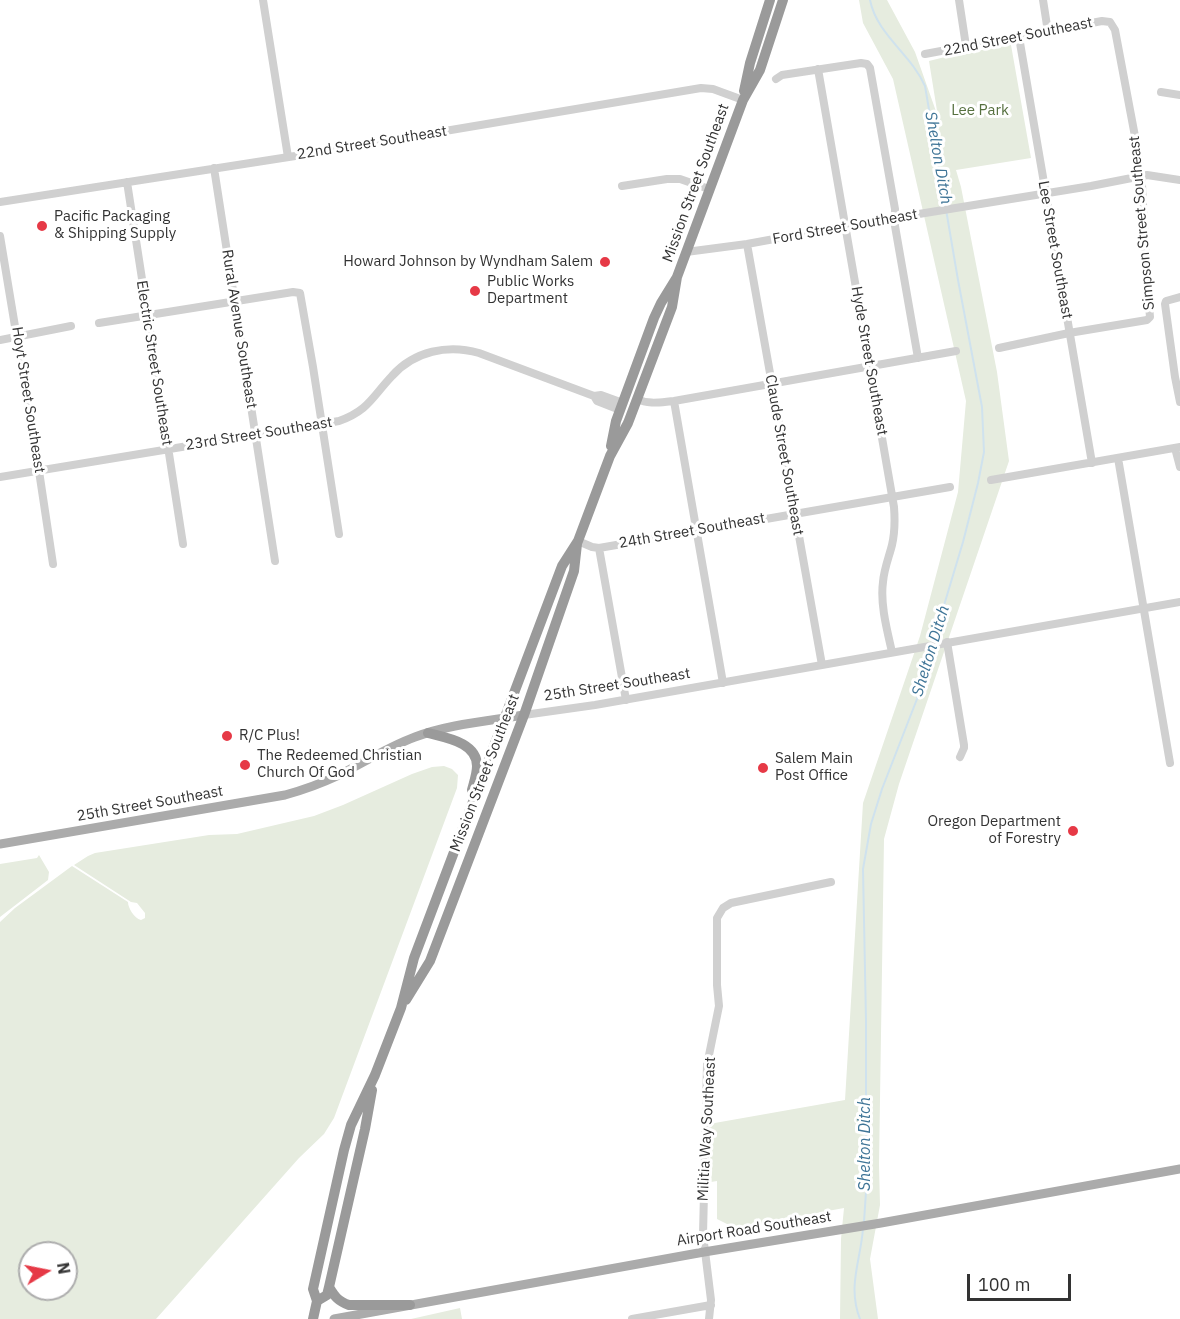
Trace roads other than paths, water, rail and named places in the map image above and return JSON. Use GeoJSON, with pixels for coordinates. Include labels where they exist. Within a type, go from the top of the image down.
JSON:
{"type":"FeatureCollection","features":[{"type":"Feature","properties":{"kind":"highway","name":"Mission Street Southeast"},"geometry":{"type":"LineString","coordinates":[[743,100],[750,63],[770,0]]}},
{"type":"Feature","properties":{"kind":"highway","name":"Mission Street Southeast"},"geometry":{"type":"LineString","coordinates":[[313,1319],[317,1301],[313,1289],[351,1125],[375,1075],[401,1008],[414,958],[562,566],[578,541],[610,456],[628,423],[672,307],[677,277],[709,189],[743,100],[760,70],[783,0]]}},
{"type":"Feature","properties":{"kind":"highway","name":"Mission Street Southeast"},"geometry":{"type":"LineString","coordinates":[[610,456],[616,421],[661,303],[677,277]]}},
{"type":"Feature","properties":{"kind":"highway"},"geometry":{"type":"LineString","coordinates":[[637,399],[634,394],[638,364]]}},
{"type":"Feature","properties":{"kind":"highway","name":"Mission Street Southeast"},"geometry":{"type":"LineString","coordinates":[[401,1008],[430,962],[524,715],[574,571],[578,541]]}},
{"type":"Feature","properties":{"kind":"highway"},"geometry":{"type":"LineString","coordinates":[[428,733],[460,742],[471,750],[476,758],[477,768],[465,820]]}},
{"type":"Feature","properties":{"kind":"highway","name":"Mission Street Southeast"},"geometry":{"type":"LineString","coordinates":[[317,1301],[327,1295],[375,1075]]}},
{"type":"Feature","properties":{"kind":"highway"},"geometry":{"type":"LineString","coordinates":[[329,1287],[336,1299],[349,1305],[410,1305]]}},
{"type":"Feature","properties":{"kind":"main road","name":"25th Street Southeast"},"geometry":{"type":"LineString","coordinates":[[0,844],[285,795],[325,782],[383,751],[428,733],[524,715]]}},
{"type":"Feature","properties":{"kind":"main road","name":"Airport Road Southeast"},"geometry":{"type":"LineString","coordinates":[[334,1319],[1180,1169]]}},
{"type":"Feature","properties":{"kind":"street"},"geometry":{"type":"LineString","coordinates":[[263,0],[288,157]]}},
{"type":"Feature","properties":{"kind":"street"},"geometry":{"type":"LineString","coordinates":[[959,0],[966,46]]}},
{"type":"Feature","properties":{"kind":"street"},"geometry":{"type":"LineString","coordinates":[[1043,0],[1048,32]]}},
{"type":"Feature","properties":{"kind":"street","name":"22nd Street Southeast"},"geometry":{"type":"LineString","coordinates":[[925,54],[1102,21],[1110,22]]}},
{"type":"Feature","properties":{"kind":"street","name":"Simpson Street Southeast"},"geometry":{"type":"LineString","coordinates":[[1069,333],[1149,319],[1137,141],[1116,30],[1110,22]]}},
{"type":"Feature","properties":{"kind":"street","name":"Lee Street Southeast"},"geometry":{"type":"LineString","coordinates":[[1018,37],[1092,462]]}},
{"type":"Feature","properties":{"kind":"street"},"geometry":{"type":"LineString","coordinates":[[776,79],[782,75],[818,69],[867,64],[871,73],[895,209],[895,226],[918,358]]}},
{"type":"Feature","properties":{"kind":"street","name":"Hyde Street Southeast"},"geometry":{"type":"LineString","coordinates":[[818,69],[892,496],[895,527],[882,585],[892,652]]}},
{"type":"Feature","properties":{"kind":"street","name":"22nd Street Southeast"},"geometry":{"type":"LineString","coordinates":[[0,202],[288,157],[701,88],[713,89],[743,100]]}},
{"type":"Feature","properties":{"kind":"street"},"geometry":{"type":"LineString","coordinates":[[1161,92],[1180,96]]}},
{"type":"Feature","properties":{"kind":"street","name":"Rural Avenue Southeast"},"geometry":{"type":"LineString","coordinates":[[214,168],[275,561]]}},
{"type":"Feature","properties":{"kind":"street","name":"Ford Street Southeast"},"geometry":{"type":"LineString","coordinates":[[686,252],[747,244],[1140,176],[1153,175],[1180,180]]}},
{"type":"Feature","properties":{"kind":"street"},"geometry":{"type":"LineString","coordinates":[[622,186],[680,179],[709,189]]}},
{"type":"Feature","properties":{"kind":"street","name":"Electric Street Southeast"},"geometry":{"type":"LineString","coordinates":[[127,182],[183,544]]}},
{"type":"Feature","properties":{"kind":"street","name":"Hoyt Street Southeast"},"geometry":{"type":"LineString","coordinates":[[0,236],[53,564]]}},
{"type":"Feature","properties":{"kind":"street","name":"Claude Street Southeast"},"geometry":{"type":"LineString","coordinates":[[747,244],[822,665]]}},
{"type":"Feature","properties":{"kind":"street"},"geometry":{"type":"LineString","coordinates":[[99,323],[293,292],[300,293],[339,534]]}},
{"type":"Feature","properties":{"kind":"street","name":"Simpson Street Southeast"},"geometry":{"type":"LineString","coordinates":[[1180,297],[1166,301],[1165,312],[1178,376],[1180,402]]}},
{"type":"Feature","properties":{"kind":"street"},"geometry":{"type":"LineString","coordinates":[[0,340],[71,326]]}},
{"type":"Feature","properties":{"kind":"street"},"geometry":{"type":"LineString","coordinates":[[999,348],[1069,333]]}},
{"type":"Feature","properties":{"kind":"street","name":"23rd Street Southeast"},"geometry":{"type":"LineString","coordinates":[[0,477],[339,421],[358,412],[376,396],[399,368],[421,355],[444,350],[459,349],[478,353],[594,396],[602,395],[622,406]]}},
{"type":"Feature","properties":{"kind":"street"},"geometry":{"type":"LineString","coordinates":[[637,399],[650,403],[674,401],[956,351]]}},
{"type":"Feature","properties":{"kind":"street"},"geometry":{"type":"LineString","coordinates":[[674,401],[723,682]]}},
{"type":"Feature","properties":{"kind":"street"},"geometry":{"type":"LineString","coordinates":[[991,480],[1177,448],[1180,467]]}},
{"type":"Feature","properties":{"kind":"street"},"geometry":{"type":"LineString","coordinates":[[1118,458],[1170,763]]}},
{"type":"Feature","properties":{"kind":"street","name":"24th Street Southeast"},"geometry":{"type":"LineString","coordinates":[[578,541],[599,548],[950,487]]}},
{"type":"Feature","properties":{"kind":"street"},"geometry":{"type":"LineString","coordinates":[[599,548],[626,700]]}},
{"type":"Feature","properties":{"kind":"street","name":"25th Street Southeast"},"geometry":{"type":"LineString","coordinates":[[524,715],[626,700],[1180,602]]}},
{"type":"Feature","properties":{"kind":"street"},"geometry":{"type":"LineString","coordinates":[[947,642],[964,745],[960,757]]}},
{"type":"Feature","properties":{"kind":"street","name":"Militia Way Southeast"},"geometry":{"type":"LineString","coordinates":[[709,1319],[711,1305],[703,1235],[707,1065],[719,1006],[717,918],[723,908],[731,903],[831,882]]}},
{"type":"Feature","properties":{"kind":"street"},"geometry":{"type":"LineString","coordinates":[[632,1319],[711,1305]]}},
{"type":"Feature","properties":{"kind":"waterway","name":"Shelton Ditch"},"geometry":{"type":"LineString","coordinates":[[870,0],[880,24],[925,86],[982,407],[984,452],[978,483],[933,642]]}},
{"type":"Feature","properties":{"kind":"waterway","name":"Shelton Ditch"},"geometry":{"type":"LineString","coordinates":[[864,1222],[866,1021],[863,869],[871,824],[917,699],[932,648]]}},
{"type":"Feature","properties":{"kind":"waterway","name":"Shelton Ditch"},"geometry":{"type":"LineString","coordinates":[[860,1319],[856,1307],[855,1284],[863,1228]]}},
{"type":"Feature","properties":{"kind":"place","name":"Pacific Packaging & Shipping Supply"},"geometry":{"type":"Point","coordinates":[42,226]}},
{"type":"Feature","properties":{"kind":"place","name":"Howard Johnson by Wyndham Salem"},"geometry":{"type":"Point","coordinates":[605,262]}},
{"type":"Feature","properties":{"kind":"place","name":"Public Works Department"},"geometry":{"type":"Point","coordinates":[475,291]}},
{"type":"Feature","properties":{"kind":"place","name":"R/C Plus!"},"geometry":{"type":"Point","coordinates":[227,736]}},
{"type":"Feature","properties":{"kind":"place","name":"The Redeemed Christian Church Of God"},"geometry":{"type":"Point","coordinates":[245,765]}},
{"type":"Feature","properties":{"kind":"place","name":"Salem Main Post Office"},"geometry":{"type":"Point","coordinates":[763,768]}},
{"type":"Feature","properties":{"kind":"place","name":"Oregon Department of Forestry"},"geometry":{"type":"Point","coordinates":[1073,831]}},
{"type":"Feature","properties":{"kind":"park label","name":"Lee Park"},"geometry":{"type":"Point","coordinates":[980,111]}}]}
